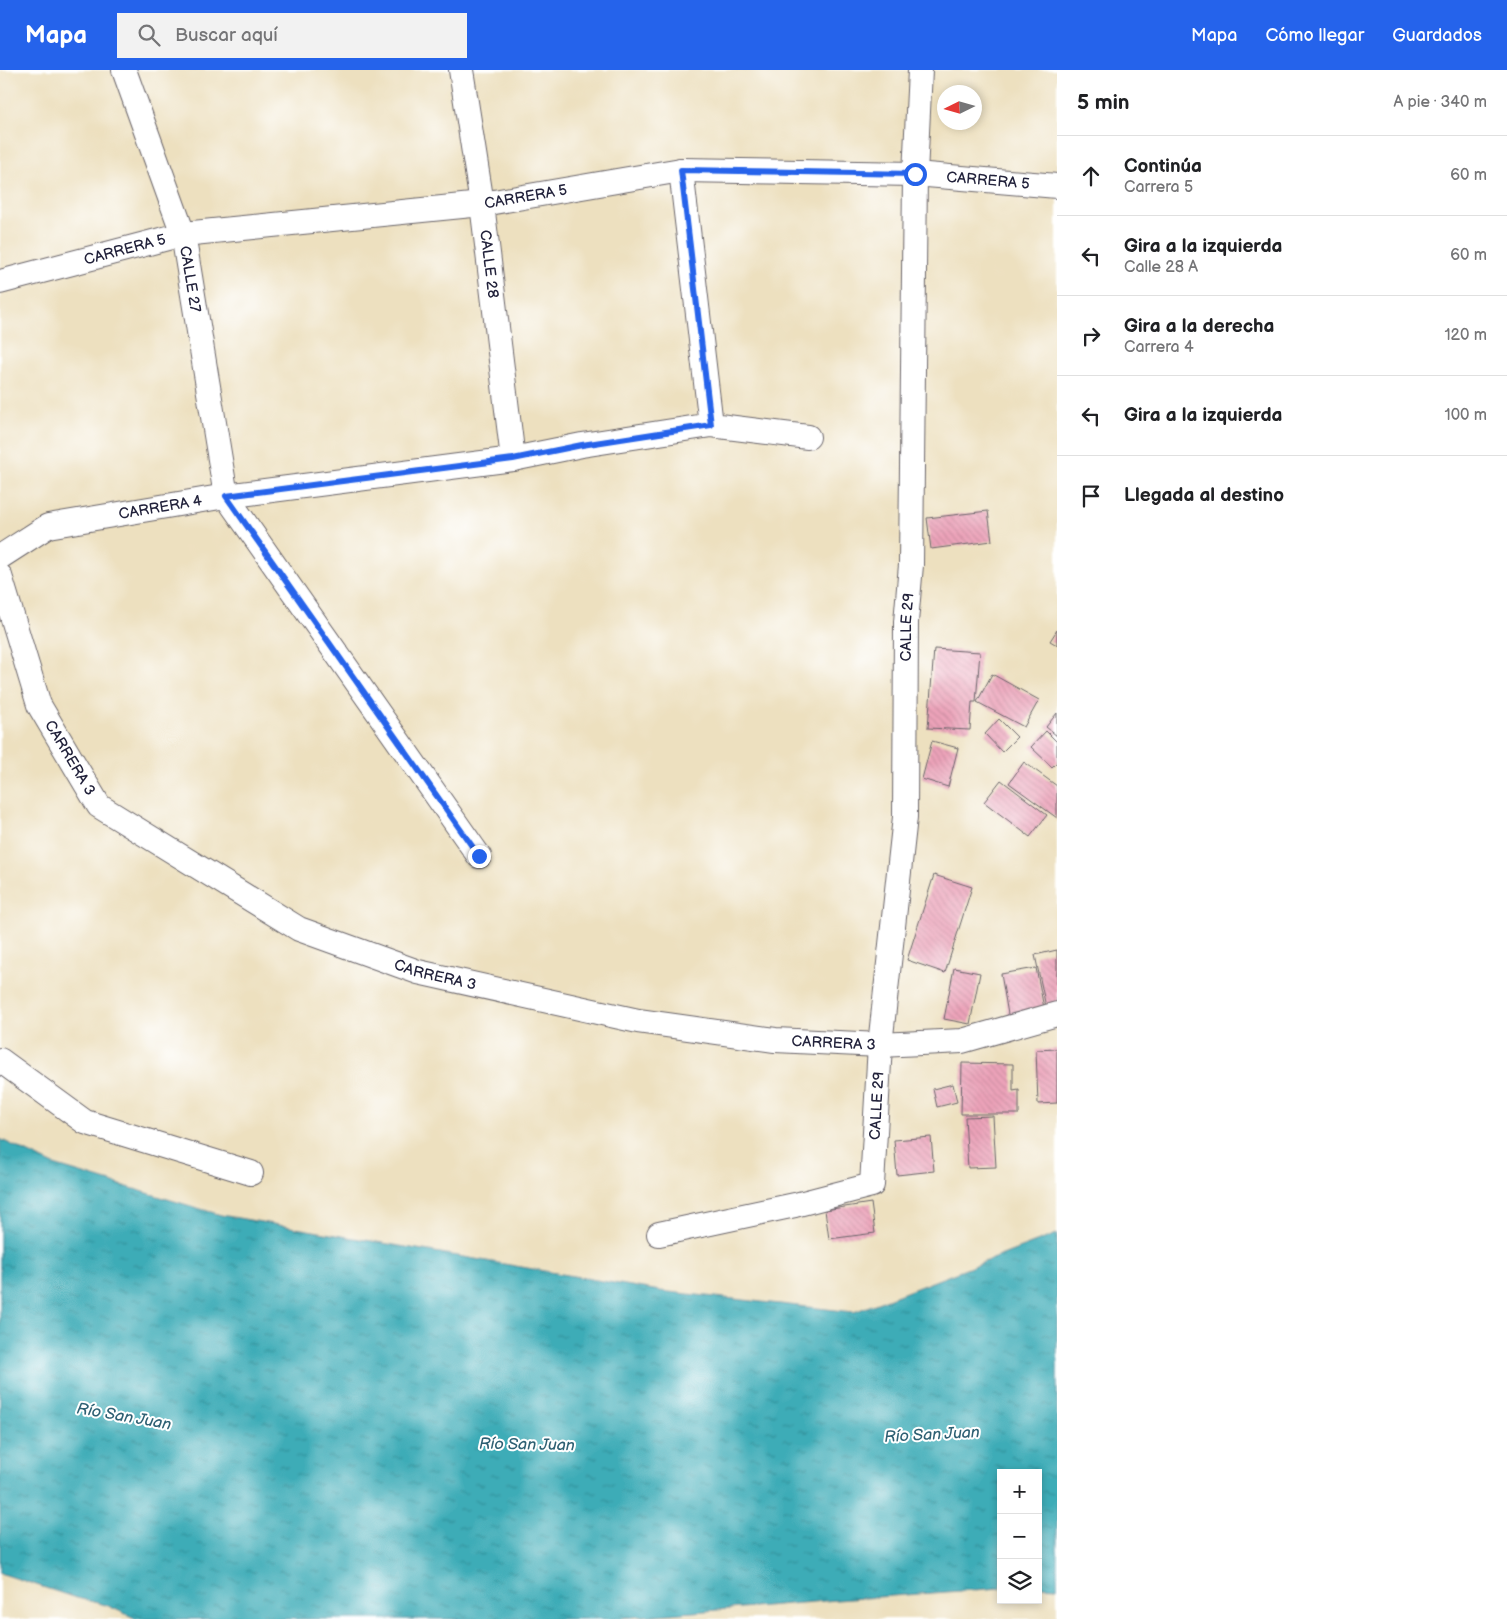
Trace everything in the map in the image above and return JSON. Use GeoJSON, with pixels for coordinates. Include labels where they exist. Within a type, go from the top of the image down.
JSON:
{"type":"FeatureCollection","features":[{"type":"Feature","properties":{"kind":"street","name":"CALLE 27"},"geometry":{"type":"LineString","coordinates":[[124,70],[183,234],[226,496]]}},
{"type":"Feature","properties":{"kind":"street","name":"CALLE 28"},"geometry":{"type":"LineString","coordinates":[[461,70],[482,204],[513,459]]}},
{"type":"Feature","properties":{"kind":"street","name":"CALLE 29"},"geometry":{"type":"LineString","coordinates":[[659,1234],[794,1205],[872,1185],[880,1046],[905,818],[906,622],[911,565],[915,174],[920,70]]}},
{"type":"Feature","properties":{"kind":"street","name":"CARRERA 5"},"geometry":{"type":"LineString","coordinates":[[0,282],[183,234],[482,204],[681,170],[915,174],[1057,186]]}},
{"type":"Feature","properties":{"kind":"street"},"geometry":{"type":"LineString","coordinates":[[681,170],[711,425]]}},
{"type":"Feature","properties":{"kind":"street","name":"CARRERA 4"},"geometry":{"type":"LineString","coordinates":[[0,557],[48,526],[226,496],[513,459],[582,445],[711,425],[808,437]]}},
{"type":"Feature","properties":{"kind":"street"},"geometry":{"type":"LineString","coordinates":[[226,496],[479,856]]}},
{"type":"Feature","properties":{"kind":"street","name":"CARRERA 3"},"geometry":{"type":"LineString","coordinates":[[0,576],[39,705],[99,806],[299,929],[418,972],[638,1021],[775,1040],[880,1046],[962,1041],[1057,1014]]}},
{"type":"Feature","properties":{"kind":"street"},"geometry":{"type":"LineString","coordinates":[[0,1060],[85,1122],[251,1173]]}},
{"type":"Feature","properties":{"kind":"water","name":"Río San Juan"},"geometry":{"type":"Polygon","coordinates":[[[0,1139],[54,1165],[221,1215],[660,1291],[854,1312],[1057,1234],[1057,1587],[1042,1586],[1042,1469],[997,1469],[997,1588],[609,1619],[137,1619],[106,1605],[73,1597],[0,1573],[0,1139]]]}},
{"type":"Feature","properties":{"kind":"building"},"geometry":{"type":"Polygon","coordinates":[[[988,511],[992,541],[931,549],[927,518],[988,511]]]}},
{"type":"Feature","properties":{"kind":"building"},"geometry":{"type":"Polygon","coordinates":[[[1057,630],[1057,645],[1050,641],[1057,630]]]}},
{"type":"Feature","properties":{"kind":"building"},"geometry":{"type":"Polygon","coordinates":[[[934,649],[980,652],[976,702],[972,702],[970,730],[928,728],[934,649]]]}},
{"type":"Feature","properties":{"kind":"building"},"geometry":{"type":"Polygon","coordinates":[[[992,674],[1039,700],[1024,727],[977,702],[992,674]]]}},
{"type":"Feature","properties":{"kind":"building"},"geometry":{"type":"Polygon","coordinates":[[[1057,713],[1057,736],[1046,727],[1057,713]]]}},
{"type":"Feature","properties":{"kind":"building"},"geometry":{"type":"Polygon","coordinates":[[[999,719],[1017,737],[1002,752],[985,734],[999,719]]]}},
{"type":"Feature","properties":{"kind":"building"},"geometry":{"type":"Polygon","coordinates":[[[1046,731],[1057,742],[1057,762],[1052,767],[1031,747],[1046,731]]]}},
{"type":"Feature","properties":{"kind":"building"},"geometry":{"type":"Polygon","coordinates":[[[932,741],[958,748],[948,787],[922,779],[932,741]]]}},
{"type":"Feature","properties":{"kind":"building"},"geometry":{"type":"Polygon","coordinates":[[[1024,762],[1057,786],[1057,818],[1009,783],[1024,762]]]}},
{"type":"Feature","properties":{"kind":"building"},"geometry":{"type":"Polygon","coordinates":[[[1001,780],[1047,815],[1030,837],[984,802],[1001,780]]]}},
{"type":"Feature","properties":{"kind":"building"},"geometry":{"type":"Polygon","coordinates":[[[934,875],[972,887],[945,973],[907,960],[934,875]]]}},
{"type":"Feature","properties":{"kind":"building"},"geometry":{"type":"Polygon","coordinates":[[[1057,950],[1057,1005],[1046,1007],[1035,955],[1057,950]]]}},
{"type":"Feature","properties":{"kind":"building"},"geometry":{"type":"Polygon","coordinates":[[[954,968],[980,973],[970,1024],[944,1019],[954,968]]]}},
{"type":"Feature","properties":{"kind":"building"},"geometry":{"type":"Polygon","coordinates":[[[1036,968],[1045,1013],[1009,1020],[1001,974],[1036,968]]]}},
{"type":"Feature","properties":{"kind":"building"},"geometry":{"type":"Polygon","coordinates":[[[1057,1049],[1057,1103],[1038,1104],[1036,1050],[1057,1049]]]}},
{"type":"Feature","properties":{"kind":"building"},"geometry":{"type":"Polygon","coordinates":[[[962,1063],[1013,1064],[1013,1091],[1019,1090],[1019,1114],[961,1114],[962,1063]]]}},
{"type":"Feature","properties":{"kind":"building"},"geometry":{"type":"Polygon","coordinates":[[[953,1084],[957,1102],[937,1107],[933,1089],[953,1084]]]}},
{"type":"Feature","properties":{"kind":"building"},"geometry":{"type":"Polygon","coordinates":[[[993,1116],[996,1167],[968,1168],[965,1117],[993,1116]]]}},
{"type":"Feature","properties":{"kind":"building"},"geometry":{"type":"Polygon","coordinates":[[[931,1137],[934,1171],[897,1175],[894,1140],[931,1137]]]}},
{"type":"Feature","properties":{"kind":"building"},"geometry":{"type":"Polygon","coordinates":[[[871,1203],[875,1233],[829,1239],[825,1210],[871,1203]]]}},
{"type":"Feature","properties":{"kind":"route"},"geometry":{"type":"LineString","coordinates":[[479,856],[226,496],[513,459],[582,445],[711,425],[681,170],[915,174]]}}]}
